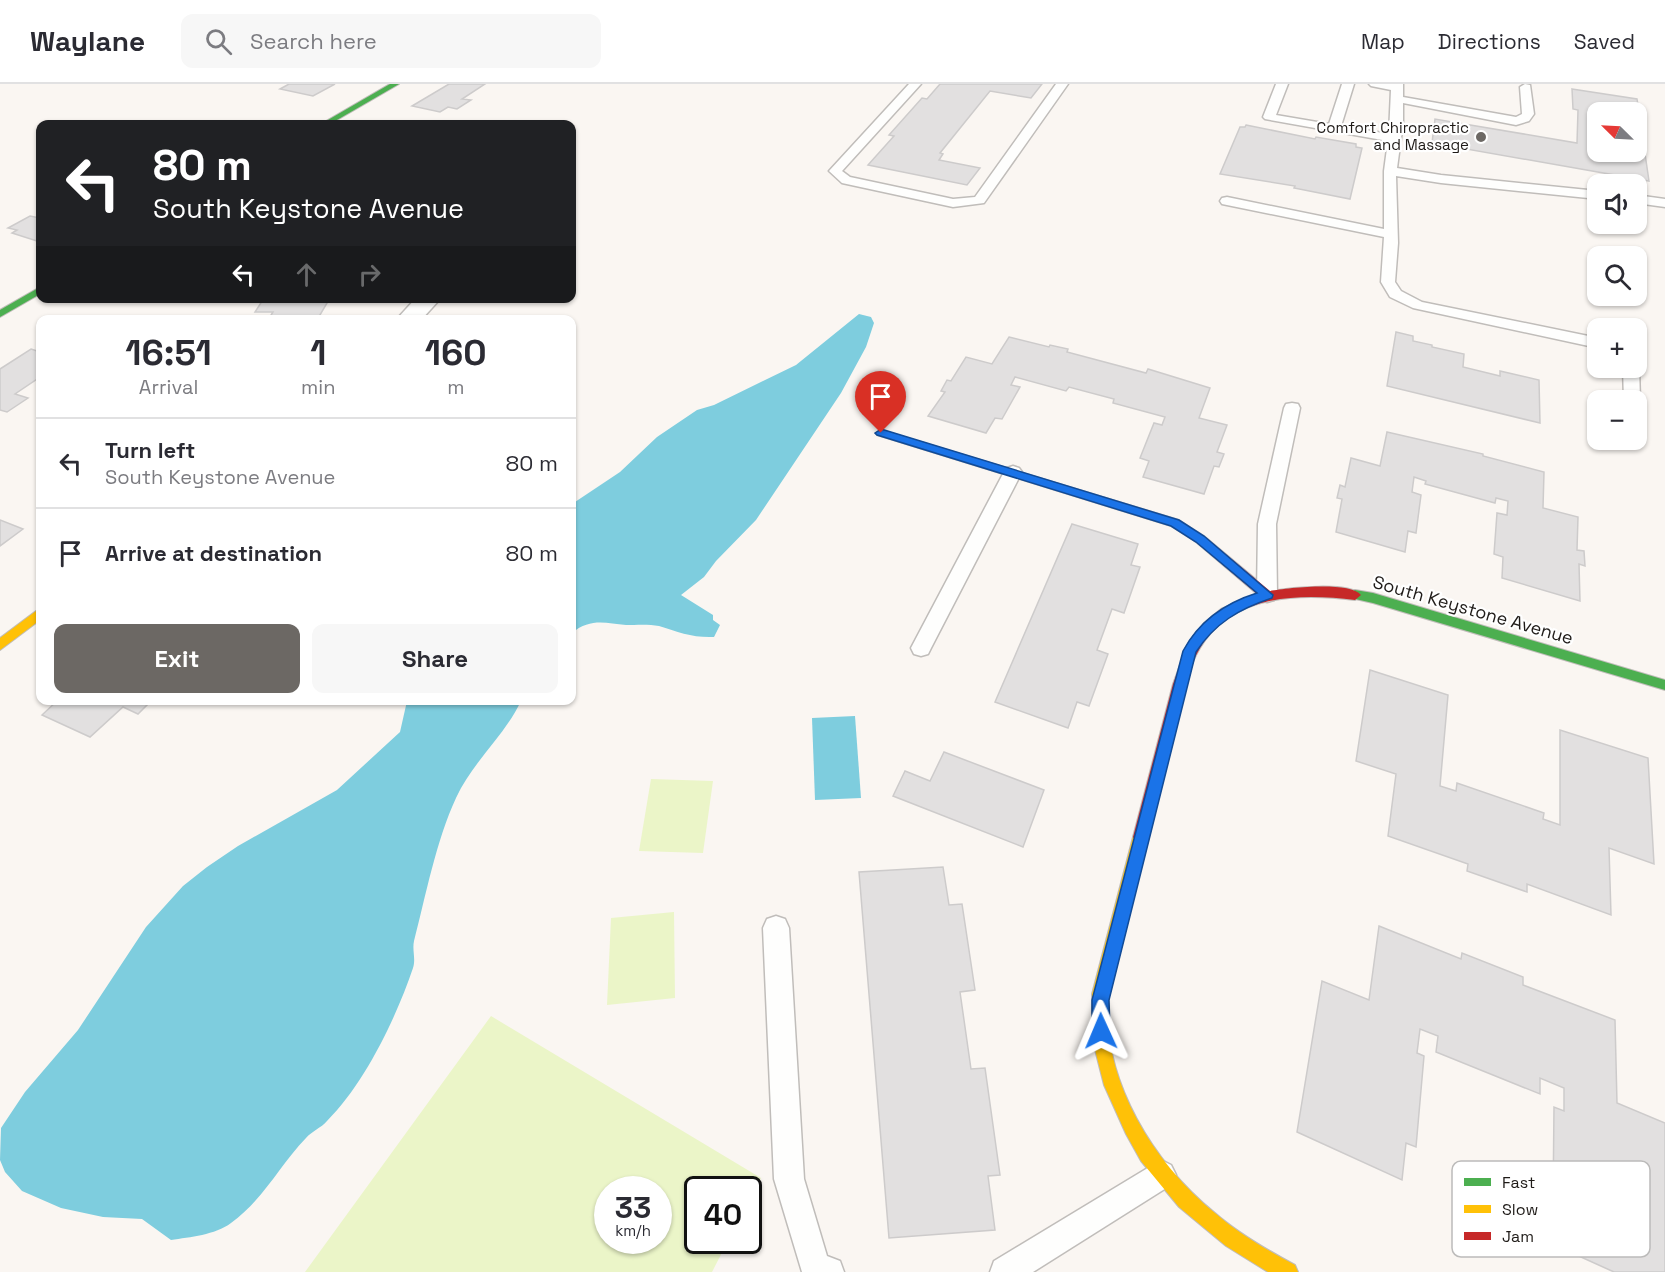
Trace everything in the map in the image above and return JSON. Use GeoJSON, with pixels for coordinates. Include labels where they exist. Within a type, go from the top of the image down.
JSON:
{"type":"FeatureCollection","features":[{"type":"Feature","properties":{"kind":"street"},"geometry":{"type":"LineString","coordinates":[[332,120],[394,84]]}},
{"type":"Feature","properties":{"kind":"street"},"geometry":{"type":"LineString","coordinates":[[0,314],[36,292]]}},
{"type":"Feature","properties":{"kind":"street"},"geometry":{"type":"LineString","coordinates":[[412,315],[425,303]]}},
{"type":"Feature","properties":{"kind":"street"},"geometry":{"type":"LineString","coordinates":[[881,433],[1175,523],[1200,539],[1262,596]]}},
{"type":"Feature","properties":{"kind":"street","name":"South Keystone Avenue"},"geometry":{"type":"LineString","coordinates":[[1288,1272],[1237,1245],[1205,1221],[1174,1192],[1139,1144],[1123,1112],[1101,1046],[1100,1000],[1190,651],[1216,618],[1262,596],[1292,591],[1319,591],[1373,598],[1665,686]]}},
{"type":"Feature","properties":{"kind":"street"},"geometry":{"type":"LineString","coordinates":[[0,645],[36,616]]}},
{"type":"Feature","properties":{"kind":"lane"},"geometry":{"type":"LineString","coordinates":[[915,84],[835,171],[846,180],[953,203],[979,200],[1062,84]]}},
{"type":"Feature","properties":{"kind":"lane"},"geometry":{"type":"LineString","coordinates":[[1282,84],[1269,117],[1395,139]]}},
{"type":"Feature","properties":{"kind":"lane"},"geometry":{"type":"LineString","coordinates":[[1334,128],[1348,84]]}},
{"type":"Feature","properties":{"kind":"lane"},"geometry":{"type":"LineString","coordinates":[[1376,84],[1516,121],[1525,119],[1528,114],[1526,87]]}},
{"type":"Feature","properties":{"kind":"lane"},"geometry":{"type":"LineString","coordinates":[[1397,90],[1395,139],[1390,171],[1388,282],[1395,294],[1418,305],[1587,341]]}},
{"type":"Feature","properties":{"kind":"lane"},"geometry":{"type":"LineString","coordinates":[[1390,171],[1442,179],[1587,194]]}},
{"type":"Feature","properties":{"kind":"lane"},"geometry":{"type":"LineString","coordinates":[[1647,200],[1665,202]]}},
{"type":"Feature","properties":{"kind":"lane"},"geometry":{"type":"LineString","coordinates":[[1227,201],[1390,234]]}},
{"type":"Feature","properties":{"kind":"lane"},"geometry":{"type":"LineString","coordinates":[[1262,596],[1267,524],[1292,408]]}},
{"type":"Feature","properties":{"kind":"lane"},"geometry":{"type":"LineString","coordinates":[[921,648],[1013,472]]}},
{"type":"Feature","properties":{"kind":"lane"},"geometry":{"type":"LineString","coordinates":[[776,928],[789,1179],[815,1267],[829,1272]]}},
{"type":"Feature","properties":{"kind":"lane"},"geometry":{"type":"LineString","coordinates":[[1005,1272],[1161,1175]]}},
{"type":"Feature","properties":{"kind":"green space"},"geometry":{"type":"Polygon","coordinates":[[[651,779],[713,781],[703,853],[639,851],[651,779]]]}},
{"type":"Feature","properties":{"kind":"green space"},"geometry":{"type":"Polygon","coordinates":[[[674,912],[675,998],[607,1005],[611,918],[674,912]]]}},
{"type":"Feature","properties":{"kind":"green space"},"geometry":{"type":"Polygon","coordinates":[[[491,1016],[758,1176],[684,1176],[684,1254],[721,1254],[712,1272],[305,1272],[491,1016]]]}},
{"type":"Feature","properties":{"kind":"water"},"geometry":{"type":"Polygon","coordinates":[[[859,314],[871,317],[874,323],[866,347],[841,393],[756,520],[716,561],[704,577],[681,595],[713,615],[713,620],[720,625],[714,637],[692,636],[655,625],[591,623],[576,630],[576,501],[620,472],[657,437],[697,410],[714,405],[796,365],[859,314]]]}},
{"type":"Feature","properties":{"kind":"water"},"geometry":{"type":"Polygon","coordinates":[[[406,705],[519,705],[471,772],[456,798],[432,868],[414,941],[414,965],[406,987],[378,1049],[341,1106],[306,1138],[253,1204],[231,1223],[210,1233],[171,1240],[142,1219],[103,1217],[61,1208],[22,1191],[5,1172],[0,1160],[1,1128],[25,1092],[78,1030],[146,927],[183,886],[207,867],[238,846],[337,790],[400,732],[406,705]]]}},
{"type":"Feature","properties":{"kind":"water"},"geometry":{"type":"Polygon","coordinates":[[[855,716],[861,798],[815,800],[812,718],[855,716]]]}},
{"type":"Feature","properties":{"kind":"building"},"geometry":{"type":"Polygon","coordinates":[[[289,84],[335,84],[313,96],[280,89],[289,84]]]}},
{"type":"Feature","properties":{"kind":"building"},"geometry":{"type":"Polygon","coordinates":[[[449,84],[485,84],[462,99],[471,100],[457,109],[448,107],[440,112],[412,106],[449,84]]]}},
{"type":"Feature","properties":{"kind":"building"},"geometry":{"type":"Polygon","coordinates":[[[940,84],[1042,84],[1031,98],[990,91],[940,153],[943,154],[939,160],[980,168],[967,185],[868,165],[894,136],[889,135],[922,98],[927,99],[940,84]]]}},
{"type":"Feature","properties":{"kind":"building","name":"Comfort Chiropractic and Massage"},"geometry":{"type":"Polygon","coordinates":[[[1572,89],[1637,99],[1637,102],[1587,102],[1587,162],[1646,162],[1649,181],[1647,181],[1647,174],[1609,174],[1432,143],[1435,119],[1577,143],[1578,110],[1573,109],[1572,89]]]}},
{"type":"Feature","properties":{"kind":"building"},"geometry":{"type":"Polygon","coordinates":[[[1246,125],[1315,139],[1316,137],[1356,144],[1356,147],[1362,148],[1350,199],[1294,188],[1295,186],[1220,174],[1240,127],[1246,125]]]}},
{"type":"Feature","properties":{"kind":"building"},"geometry":{"type":"Polygon","coordinates":[[[30,216],[36,217],[36,241],[12,233],[17,230],[8,228],[30,216]]]}},
{"type":"Feature","properties":{"kind":"building"},"geometry":{"type":"Polygon","coordinates":[[[261,303],[327,303],[320,315],[271,315],[273,312],[255,312],[261,303]]]}},
{"type":"Feature","properties":{"kind":"building"},"geometry":{"type":"Polygon","coordinates":[[[1396,332],[1413,336],[1413,341],[1464,354],[1463,367],[1500,376],[1500,371],[1539,380],[1540,423],[1387,386],[1396,332]]]}},
{"type":"Feature","properties":{"kind":"building"},"geometry":{"type":"Polygon","coordinates":[[[1009,337],[1049,347],[1050,345],[1068,349],[1067,352],[1146,373],[1148,369],[1210,388],[1199,418],[1227,425],[1217,452],[1224,454],[1219,467],[1214,466],[1204,494],[1143,477],[1149,461],[1140,458],[1154,423],[1162,425],[1165,417],[1113,403],[1114,399],[1069,387],[1066,391],[1015,377],[1011,385],[1020,387],[1002,419],[995,418],[986,433],[928,416],[945,392],[941,391],[947,380],[951,381],[966,357],[992,364],[1009,337]]]}},
{"type":"Feature","properties":{"kind":"building"},"geometry":{"type":"Polygon","coordinates":[[[31,349],[36,351],[36,380],[15,394],[28,398],[7,412],[0,410],[0,369],[31,349]]]}},
{"type":"Feature","properties":{"kind":"building"},"geometry":{"type":"Polygon","coordinates":[[[1387,432],[1483,454],[1483,456],[1544,472],[1543,508],[1578,517],[1577,550],[1584,551],[1585,566],[1579,564],[1580,601],[1502,578],[1503,557],[1494,554],[1497,513],[1507,515],[1508,501],[1496,498],[1495,503],[1425,484],[1426,481],[1414,477],[1412,492],[1421,495],[1416,533],[1408,531],[1405,552],[1336,532],[1342,499],[1337,498],[1340,485],[1345,487],[1351,458],[1380,466],[1387,432]]]}},
{"type":"Feature","properties":{"kind":"building"},"geometry":{"type":"Polygon","coordinates":[[[0,520],[23,529],[0,546],[0,520]]]}},
{"type":"Feature","properties":{"kind":"building"},"geometry":{"type":"Polygon","coordinates":[[[1072,524],[1138,544],[1131,565],[1140,567],[1124,613],[1112,609],[1097,650],[1108,654],[1089,706],[1077,702],[1068,728],[995,702],[1072,524]]]}},
{"type":"Feature","properties":{"kind":"building"},"geometry":{"type":"Polygon","coordinates":[[[1370,670],[1448,695],[1440,786],[1456,791],[1457,783],[1544,813],[1543,819],[1560,825],[1560,730],[1648,758],[1654,864],[1609,848],[1611,915],[1527,884],[1527,892],[1467,871],[1468,864],[1388,836],[1396,774],[1356,761],[1370,670]]]}},
{"type":"Feature","properties":{"kind":"building"},"geometry":{"type":"Polygon","coordinates":[[[53,705],[147,705],[138,714],[123,707],[90,737],[42,715],[53,705]]]}},
{"type":"Feature","properties":{"kind":"building"},"geometry":{"type":"Polygon","coordinates":[[[944,752],[1044,790],[1023,847],[893,796],[905,771],[930,781],[944,752]]]}},
{"type":"Feature","properties":{"kind":"building"},"geometry":{"type":"Polygon","coordinates":[[[943,867],[949,905],[962,904],[975,990],[960,992],[971,1069],[985,1068],[1000,1175],[988,1176],[995,1230],[889,1238],[859,872],[943,867]]]}},
{"type":"Feature","properties":{"kind":"building"},"geometry":{"type":"Polygon","coordinates":[[[1379,926],[1461,959],[1462,953],[1523,977],[1523,985],[1615,1020],[1617,1103],[1665,1123],[1665,1272],[1614,1272],[1581,1257],[1650,1257],[1650,1161],[1553,1161],[1554,1107],[1564,1111],[1564,1088],[1540,1078],[1540,1094],[1436,1052],[1438,1036],[1420,1029],[1417,1053],[1424,1056],[1416,1147],[1406,1143],[1402,1180],[1297,1132],[1322,981],[1369,1000],[1379,926]]]}},
{"type":"Feature","properties":{"kind":"traffic: fast"},"geometry":{"type":"LineString","coordinates":[[332,120],[395,84]]}},
{"type":"Feature","properties":{"kind":"traffic: fast"},"geometry":{"type":"LineString","coordinates":[[0,314],[36,292]]}},
{"type":"Feature","properties":{"kind":"traffic: fast"},"geometry":{"type":"LineString","coordinates":[[1355,595],[1373,598],[1665,685]]}},
{"type":"Feature","properties":{"kind":"traffic: slow"},"geometry":{"type":"LineString","coordinates":[[0,645],[36,616]]}},
{"type":"Feature","properties":{"kind":"traffic: slow"},"geometry":{"type":"LineString","coordinates":[[1141,837],[1101,994],[1099,1013],[1101,1038],[1109,1073],[1132,1127],[1166,1179],[1208,1221],[1259,1256],[1288,1272]]}},
{"type":"Feature","properties":{"kind":"traffic: jam"},"geometry":{"type":"LineString","coordinates":[[881,433],[1175,523],[1200,539],[1267,595]]}},
{"type":"Feature","properties":{"kind":"traffic: jam"},"geometry":{"type":"LineString","coordinates":[[1141,837],[1182,674],[1195,644],[1209,626],[1226,612],[1245,602],[1267,596],[1312,591],[1355,595]]}},
{"type":"Feature","properties":{"kind":"place","name":"Comfort Chiropractic and Massage"},"geometry":{"type":"Point","coordinates":[1481,137]}},
{"type":"Feature","properties":{"kind":"route"},"geometry":{"type":"LineString","coordinates":[[881,433],[1154,514],[1175,523],[1200,539],[1267,595],[1245,602],[1216,618],[1190,651],[1183,670],[1100,1000],[1101,1031]]}}]}
